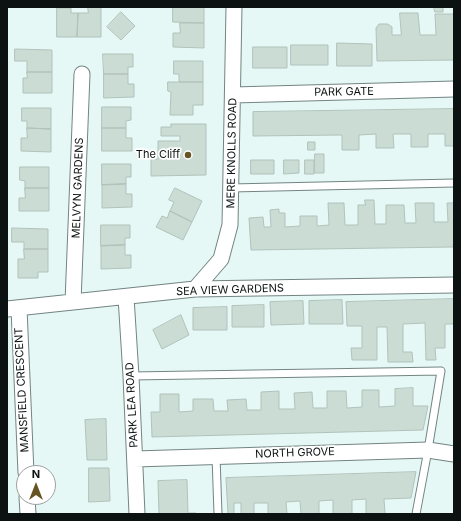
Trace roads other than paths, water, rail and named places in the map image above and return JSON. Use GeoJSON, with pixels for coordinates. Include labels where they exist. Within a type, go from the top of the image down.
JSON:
{"type":"FeatureCollection","features":[{"type":"Feature","properties":{"kind":"street","name":"MERE KNOLLS ROAD"},"geometry":{"type":"LineString","coordinates":[[195,289],[221,259],[230,225],[234,7]]}},
{"type":"Feature","properties":{"kind":"street","name":"MELVYN GARDENS"},"geometry":{"type":"LineString","coordinates":[[73,302],[82,74]]}},
{"type":"Feature","properties":{"kind":"street","name":"PARK GATE"},"geometry":{"type":"LineString","coordinates":[[233,95],[454,90]]}},
{"type":"Feature","properties":{"kind":"street","name":"SEA VIEW GARDENS"},"geometry":{"type":"LineString","coordinates":[[13,308],[195,289],[454,285]]}},
{"type":"Feature","properties":{"kind":"street","name":"PARK LEA ROAD"},"geometry":{"type":"LineString","coordinates":[[126,297],[137,514]]}},
{"type":"Feature","properties":{"kind":"street","name":"MANSFIELD CRESCENT"},"geometry":{"type":"LineString","coordinates":[[13,308],[25,465]]}},
{"type":"Feature","properties":{"kind":"street","name":"NORTH GROVE"},"geometry":{"type":"LineString","coordinates":[[135,459],[428,450],[454,454]]}},
{"type":"Feature","properties":{"kind":"lane"},"geometry":{"type":"LineString","coordinates":[[231,188],[454,183]]}},
{"type":"Feature","properties":{"kind":"lane"},"geometry":{"type":"LineString","coordinates":[[131,376],[441,371],[416,514]]}},
{"type":"Feature","properties":{"kind":"lane"},"geometry":{"type":"LineString","coordinates":[[216,456],[218,514]]}},
{"type":"Feature","properties":{"kind":"place","name":"The Cliff"},"geometry":{"type":"Point","coordinates":[188,155]}}]}
